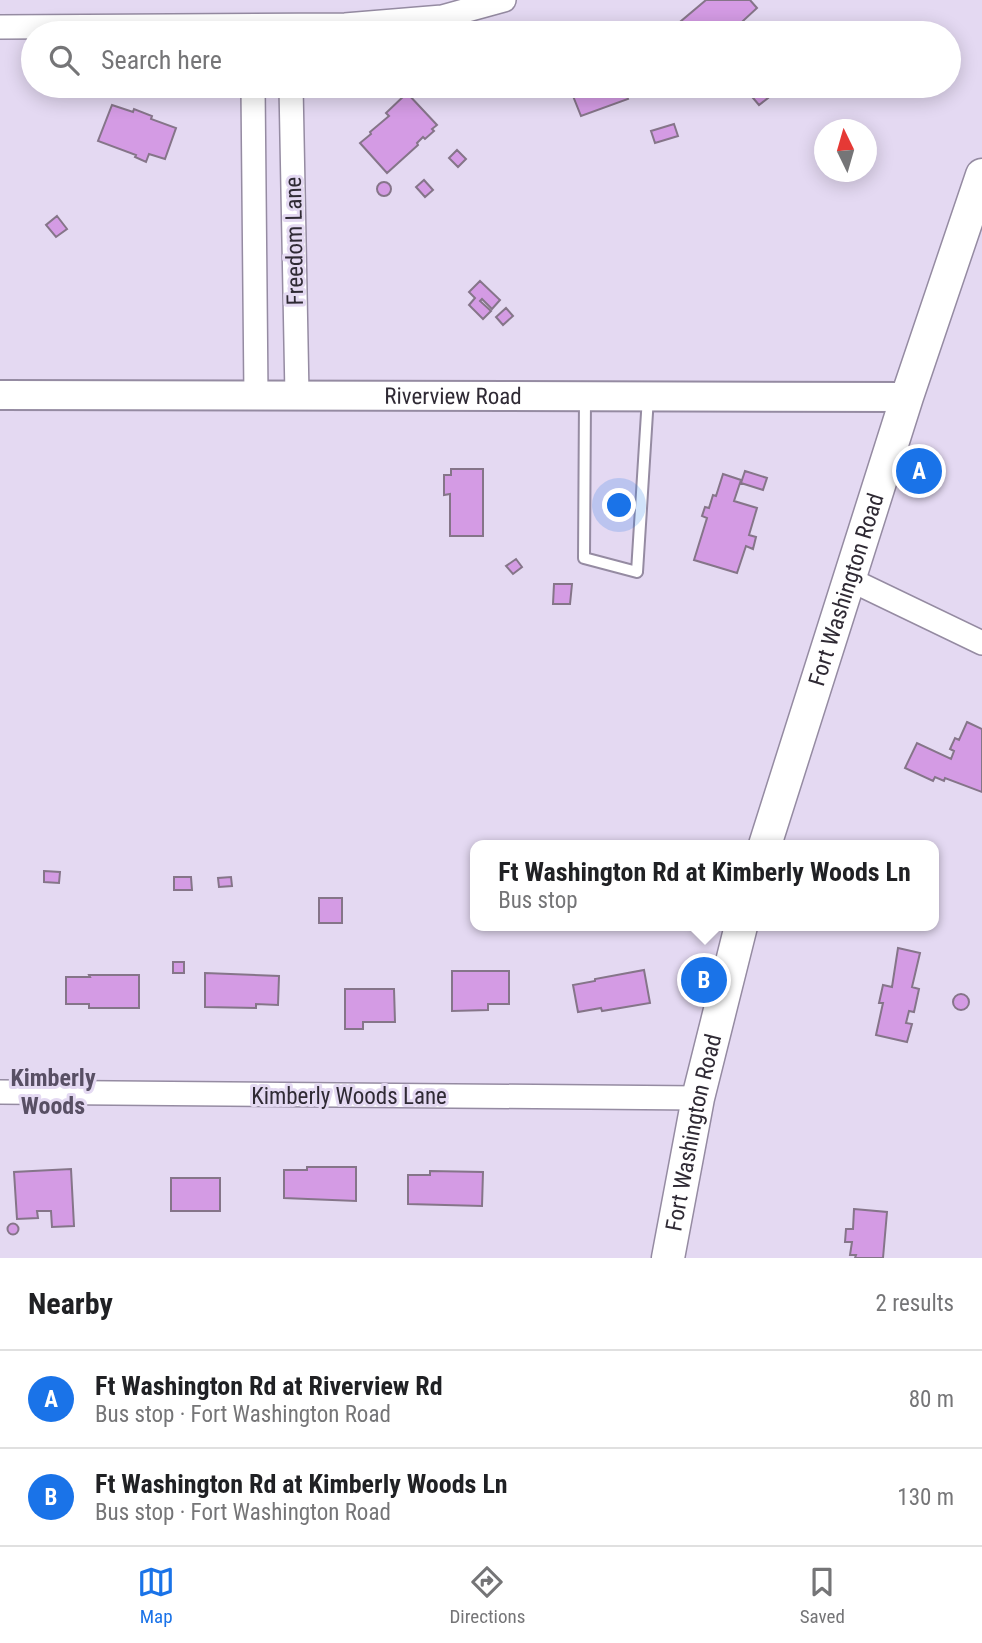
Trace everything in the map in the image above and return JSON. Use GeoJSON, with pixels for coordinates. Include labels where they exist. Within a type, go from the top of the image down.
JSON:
{"type":"FeatureCollection","features":[{"type":"Feature","properties":{"kind":"main road","name":"Fort Washington Road"},"geometry":{"type":"LineString","coordinates":[[767,840],[907,397],[982,175]]}},
{"type":"Feature","properties":{"kind":"main road","name":"Fort Washington Road"},"geometry":{"type":"LineString","coordinates":[[668,1258],[698,1098],[740,931]]}},
{"type":"Feature","properties":{"kind":"street"},"geometry":{"type":"LineString","coordinates":[[394,21],[442,17],[503,0]]}},
{"type":"Feature","properties":{"kind":"street"},"geometry":{"type":"LineString","coordinates":[[0,27],[21,27]]}},
{"type":"Feature","properties":{"kind":"street","name":"Freedom Lane"},"geometry":{"type":"LineString","coordinates":[[253,98],[256,395]]}},
{"type":"Feature","properties":{"kind":"street","name":"Freedom Lane"},"geometry":{"type":"LineString","coordinates":[[291,98],[297,395]]}},
{"type":"Feature","properties":{"kind":"street","name":"Riverview Road"},"geometry":{"type":"LineString","coordinates":[[0,395],[907,397]]}},
{"type":"Feature","properties":{"kind":"street"},"geometry":{"type":"LineString","coordinates":[[849,579],[982,643]]}},
{"type":"Feature","properties":{"kind":"street","name":"Kimberly Woods Lane"},"geometry":{"type":"LineString","coordinates":[[0,1092],[698,1098]]}},
{"type":"Feature","properties":{"kind":"lane"},"geometry":{"type":"LineString","coordinates":[[585,396],[584,558],[637,572],[648,396]]}},
{"type":"Feature","properties":{"kind":"building"},"geometry":{"type":"Polygon","coordinates":[[[706,0],[750,0],[757,8],[743,21],[681,21],[706,0]]]}},
{"type":"Feature","properties":{"kind":"building"},"geometry":{"type":"Polygon","coordinates":[[[402,98],[412,98],[437,125],[432,129],[434,131],[425,139],[423,137],[418,145],[387,173],[360,143],[389,116],[386,113],[402,98]]]}},
{"type":"Feature","properties":{"kind":"building"},"geometry":{"type":"Polygon","coordinates":[[[574,98],[628,99],[581,116],[574,98]]]}},
{"type":"Feature","properties":{"kind":"building"},"geometry":{"type":"Polygon","coordinates":[[[753,98],[768,98],[759,105],[753,98]]]}},
{"type":"Feature","properties":{"kind":"building"},"geometry":{"type":"Polygon","coordinates":[[[112,105],[133,112],[134,109],[152,116],[151,119],[176,128],[165,159],[149,154],[146,162],[135,157],[136,155],[98,141],[112,105]]]}},
{"type":"Feature","properties":{"kind":"building"},"geometry":{"type":"Polygon","coordinates":[[[674,124],[678,136],[655,143],[651,131],[674,124]]]}},
{"type":"Feature","properties":{"kind":"building"},"geometry":{"type":"Polygon","coordinates":[[[457,150],[466,159],[458,167],[449,158],[457,150]]]}},
{"type":"Feature","properties":{"kind":"building"},"geometry":{"type":"Polygon","coordinates":[[[424,180],[433,190],[425,197],[416,187],[424,180]]]}},
{"type":"Feature","properties":{"kind":"building"},"geometry":{"type":"Polygon","coordinates":[[[384,182],[389,184],[389,194],[384,196],[379,194],[377,189],[379,184],[384,182]]]}},
{"type":"Feature","properties":{"kind":"building"},"geometry":{"type":"Polygon","coordinates":[[[57,216],[67,229],[56,237],[46,225],[57,216]]]}},
{"type":"Feature","properties":{"kind":"building"},"geometry":{"type":"Polygon","coordinates":[[[480,281],[500,300],[492,309],[482,299],[480,301],[491,311],[483,319],[469,305],[475,298],[469,292],[480,281]]]}},
{"type":"Feature","properties":{"kind":"building"},"geometry":{"type":"Polygon","coordinates":[[[506,308],[513,316],[503,325],[496,317],[506,308]]]}},
{"type":"Feature","properties":{"kind":"building"},"geometry":{"type":"Polygon","coordinates":[[[451,469],[483,469],[483,536],[450,536],[450,494],[444,495],[444,475],[451,475],[451,469]]]}},
{"type":"Feature","properties":{"kind":"building"},"geometry":{"type":"Polygon","coordinates":[[[745,471],[767,478],[763,490],[741,483],[745,471]]]}},
{"type":"Feature","properties":{"kind":"building"},"geometry":{"type":"Polygon","coordinates":[[[723,474],[741,480],[734,501],[757,508],[749,535],[756,537],[753,549],[746,546],[737,573],[694,560],[707,518],[702,516],[705,507],[709,508],[713,495],[716,496],[723,474]]]}},
{"type":"Feature","properties":{"kind":"building"},"geometry":{"type":"Polygon","coordinates":[[[516,559],[522,567],[513,574],[506,566],[516,559]]]}},
{"type":"Feature","properties":{"kind":"building"},"geometry":{"type":"Polygon","coordinates":[[[554,584],[572,584],[570,604],[553,604],[554,584]]]}},
{"type":"Feature","properties":{"kind":"building"},"geometry":{"type":"Polygon","coordinates":[[[967,722],[982,729],[982,792],[945,778],[944,781],[935,777],[933,781],[905,768],[917,743],[951,759],[954,751],[950,749],[955,738],[959,740],[967,722]]]}},
{"type":"Feature","properties":{"kind":"building"},"geometry":{"type":"Polygon","coordinates":[[[44,871],[60,872],[59,883],[44,882],[44,871]]]}},
{"type":"Feature","properties":{"kind":"building"},"geometry":{"type":"Polygon","coordinates":[[[174,877],[191,877],[192,890],[174,890],[174,877]]]}},
{"type":"Feature","properties":{"kind":"building"},"geometry":{"type":"Polygon","coordinates":[[[231,877],[232,886],[219,887],[218,878],[231,877]]]}},
{"type":"Feature","properties":{"kind":"building"},"geometry":{"type":"Polygon","coordinates":[[[319,898],[342,898],[342,923],[319,923],[319,898]]]}},
{"type":"Feature","properties":{"kind":"building"},"geometry":{"type":"Polygon","coordinates":[[[898,948],[920,953],[912,987],[919,989],[914,1012],[909,1011],[906,1023],[912,1024],[907,1042],[876,1035],[883,1003],[879,1003],[883,985],[892,987],[898,948]]]}},
{"type":"Feature","properties":{"kind":"building"},"geometry":{"type":"Polygon","coordinates":[[[173,962],[184,962],[184,973],[173,973],[173,962]]]}},
{"type":"Feature","properties":{"kind":"building"},"geometry":{"type":"Polygon","coordinates":[[[644,970],[650,1003],[578,1012],[573,985],[644,970]]]}},
{"type":"Feature","properties":{"kind":"building"},"geometry":{"type":"Polygon","coordinates":[[[452,971],[509,971],[509,1004],[488,1004],[488,1010],[452,1011],[452,971]]]}},
{"type":"Feature","properties":{"kind":"building"},"geometry":{"type":"Polygon","coordinates":[[[205,973],[279,976],[278,1005],[256,1004],[256,1008],[205,1007],[205,973]]]}},
{"type":"Feature","properties":{"kind":"building"},"geometry":{"type":"Polygon","coordinates":[[[89,975],[139,975],[139,1008],[89,1008],[89,1004],[66,1004],[66,977],[90,977],[89,975]]]}},
{"type":"Feature","properties":{"kind":"building"},"geometry":{"type":"Polygon","coordinates":[[[345,989],[394,989],[395,1022],[363,1022],[363,1029],[345,1029],[345,989]]]}},
{"type":"Feature","properties":{"kind":"building"},"geometry":{"type":"Polygon","coordinates":[[[961,994],[967,996],[967,1008],[961,1010],[955,1008],[953,1002],[955,996],[961,994]]]}},
{"type":"Feature","properties":{"kind":"building"},"geometry":{"type":"Polygon","coordinates":[[[307,1167],[356,1167],[356,1201],[284,1198],[284,1170],[307,1170],[307,1167]]]}},
{"type":"Feature","properties":{"kind":"building"},"geometry":{"type":"Polygon","coordinates":[[[71,1169],[74,1226],[52,1227],[51,1211],[37,1211],[38,1218],[17,1219],[14,1172],[71,1169]]]}},
{"type":"Feature","properties":{"kind":"building"},"geometry":{"type":"Polygon","coordinates":[[[430,1171],[483,1172],[482,1206],[408,1204],[408,1175],[430,1175],[430,1171]]]}},
{"type":"Feature","properties":{"kind":"building"},"geometry":{"type":"Polygon","coordinates":[[[171,1178],[220,1178],[220,1211],[171,1211],[171,1178]]]}},
{"type":"Feature","properties":{"kind":"building"},"geometry":{"type":"Polygon","coordinates":[[[854,1209],[887,1212],[883,1258],[855,1258],[856,1255],[850,1255],[852,1242],[845,1242],[846,1229],[853,1229],[854,1209]]]}},
{"type":"Feature","properties":{"kind":"building"},"geometry":{"type":"Polygon","coordinates":[[[13,1224],[17,1225],[17,1233],[13,1234],[9,1233],[8,1229],[9,1225],[13,1224]]]}},
{"type":"Feature","properties":{"kind":"place","name":"Ft Washington Rd at Riverview Rd"},"geometry":{"type":"Point","coordinates":[919,471]}},
{"type":"Feature","properties":{"kind":"place","name":"Ft Washington Rd at Kimberly Woods Ln"},"geometry":{"type":"Point","coordinates":[704,980]}},
{"type":"Feature","properties":{"kind":"district","name":"Kimberly Woods"},"geometry":{"type":"Point","coordinates":[53,1092]}}]}
